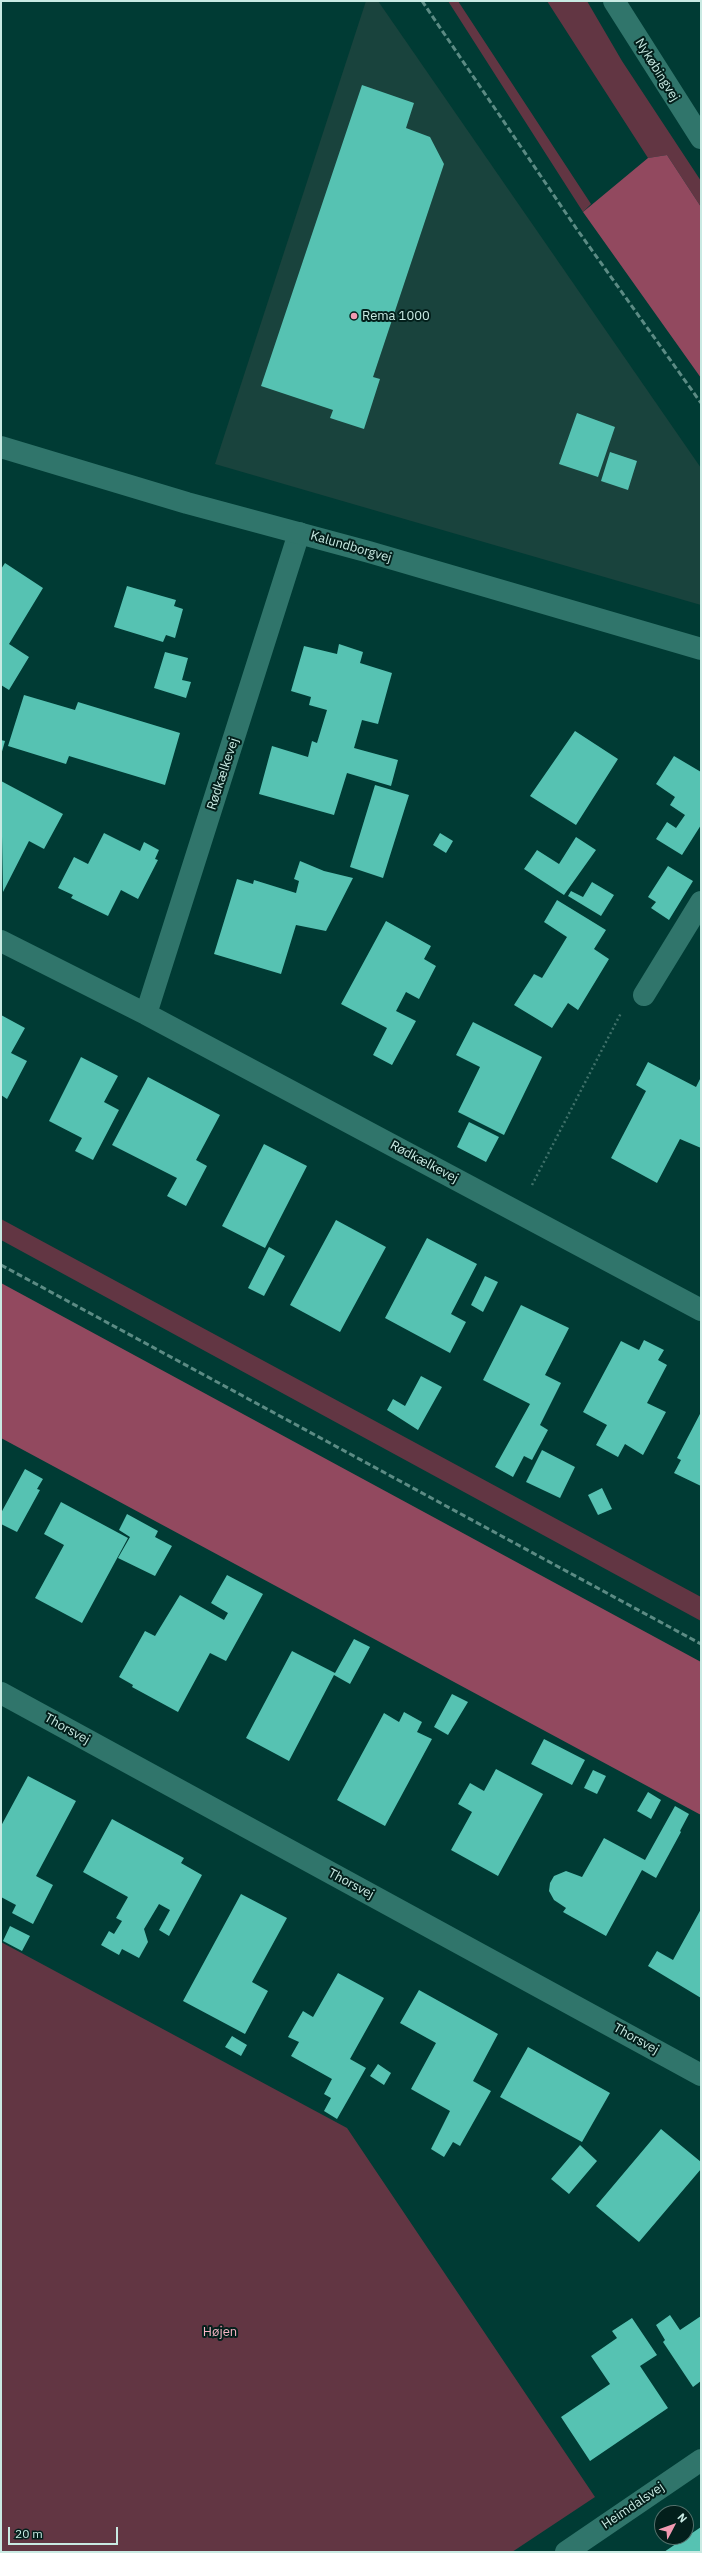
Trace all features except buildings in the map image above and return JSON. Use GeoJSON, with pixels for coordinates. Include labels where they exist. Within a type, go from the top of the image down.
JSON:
{"type":"FeatureCollection","features":[{"type":"Feature","properties":{"kind":"street","name":"Nykøbingvej"},"geometry":{"type":"LineString","coordinates":[[614,1],[701,138]]}},
{"type":"Feature","properties":{"kind":"street","name":"Kalundborgvej"},"geometry":{"type":"LineString","coordinates":[[1,446],[187,503],[299,533],[701,649]]}},
{"type":"Feature","properties":{"kind":"street","name":"Rødkælkevej"},"geometry":{"type":"LineString","coordinates":[[146,1014],[299,533]]}},
{"type":"Feature","properties":{"kind":"street"},"geometry":{"type":"LineString","coordinates":[[644,995],[701,902]]}},
{"type":"Feature","properties":{"kind":"street","name":"Rødkælkevej"},"geometry":{"type":"LineString","coordinates":[[1,941],[146,1014],[701,1310]]}},
{"type":"Feature","properties":{"kind":"street","name":"Thorsvej"},"geometry":{"type":"LineString","coordinates":[[1,1694],[701,2075]]}},
{"type":"Feature","properties":{"kind":"street","name":"Heimdalsvej"},"geometry":{"type":"LineString","coordinates":[[566,2552],[701,2460]]}},
{"type":"Feature","properties":{"kind":"path"},"geometry":{"type":"LineString","coordinates":[[517,1212],[624,1007],[644,995]]}},
{"type":"Feature","properties":{"kind":"shaded area"},"geometry":{"type":"Polygon","coordinates":[[[366,1],[378,1],[701,468],[701,605],[215,464],[366,1]]]}},
{"type":"Feature","properties":{"kind":"shaded area"},"geometry":{"type":"Polygon","coordinates":[[[667,155],[701,207],[701,378],[583,212],[648,158],[667,155]]]}},
{"type":"Feature","properties":{"kind":"shaded area"},"geometry":{"type":"Polygon","coordinates":[[[1,1283],[701,1662],[701,1815],[1,1438],[1,1283]]]}},
{"type":"Feature","properties":{"kind":"green space"},"geometry":{"type":"Polygon","coordinates":[[[448,1],[458,1],[591,204],[583,212],[448,1]]]}},
{"type":"Feature","properties":{"kind":"green space"},"geometry":{"type":"Polygon","coordinates":[[[547,1],[587,1],[622,61],[701,181],[701,207],[667,155],[648,158],[547,1]]]}},
{"type":"Feature","properties":{"kind":"green space"},"geometry":{"type":"Polygon","coordinates":[[[1,1219],[701,1597],[701,1621],[1,1240],[1,1219]]]}},
{"type":"Feature","properties":{"kind":"green space","name":"Højen"},"geometry":{"type":"Polygon","coordinates":[[[1,1942],[347,2128],[595,2497],[512,2552],[1,2552],[1,1942]]]}},
{"type":"Feature","properties":{"kind":"railway"},"geometry":{"type":"LineString","coordinates":[[422,1],[576,228],[701,403]]}},
{"type":"Feature","properties":{"kind":"railway"},"geometry":{"type":"LineString","coordinates":[[1,1265],[701,1644]]}},
{"type":"Feature","properties":{"kind":"place","name":"Rema 1000"},"geometry":{"type":"Point","coordinates":[354,316]}}]}
